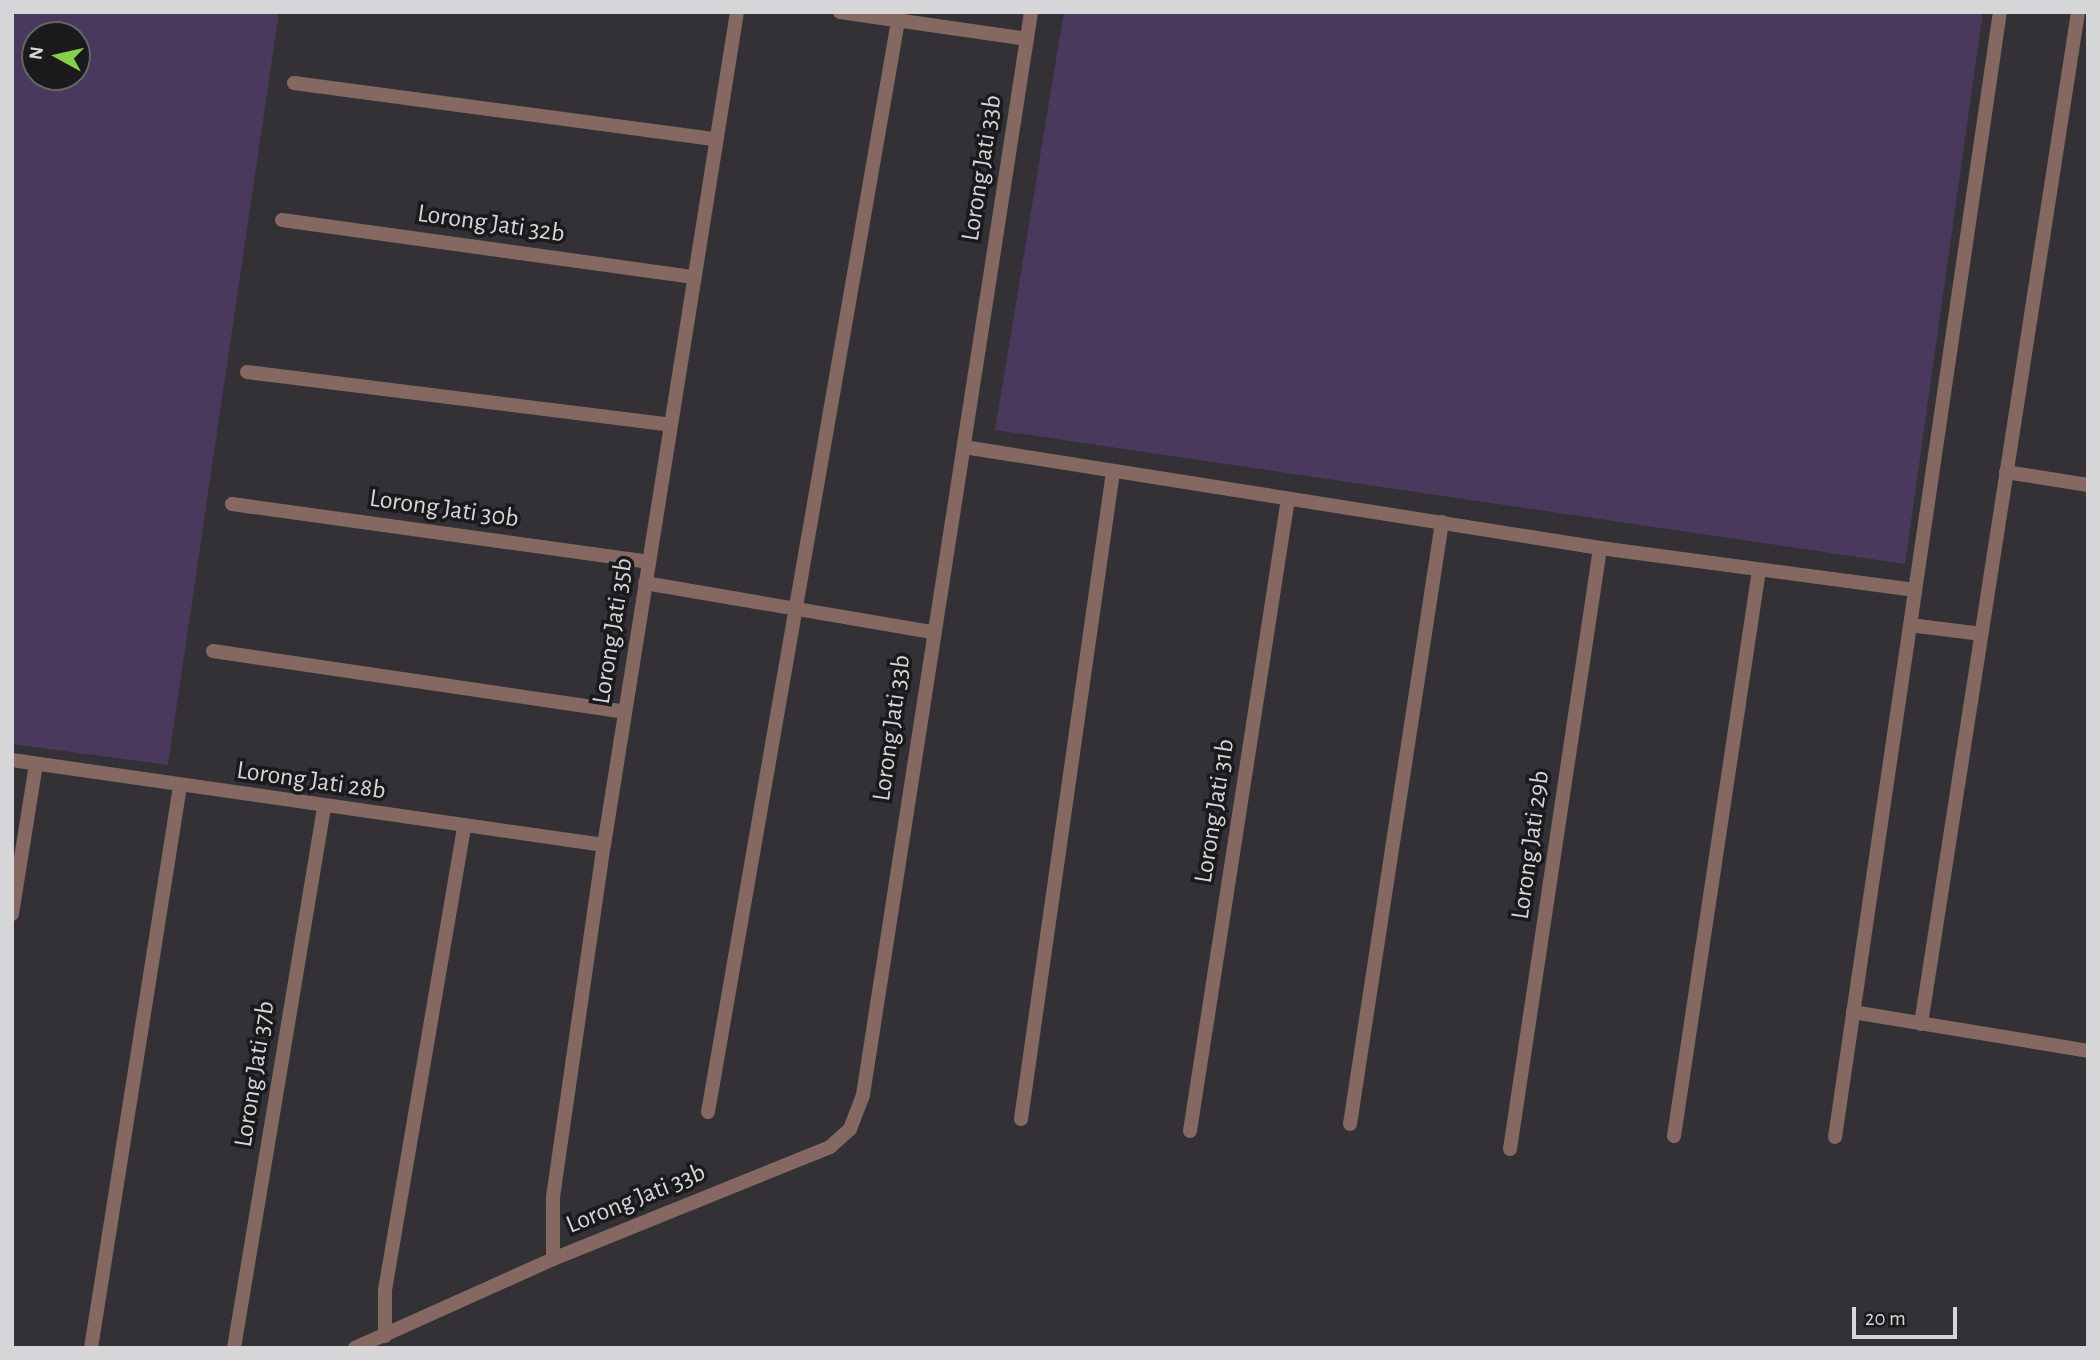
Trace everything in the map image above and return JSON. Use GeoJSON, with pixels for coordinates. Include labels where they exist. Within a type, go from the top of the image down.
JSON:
{"type":"FeatureCollection","features":[{"type":"Feature","properties":{"kind":"street","name":"Lorong Jati 35b"},"geometry":{"type":"LineString","coordinates":[[553,1259],[552,1197],[624,712],[671,425],[692,277],[737,12]]}},
{"type":"Feature","properties":{"kind":"street"},"geometry":{"type":"LineString","coordinates":[[841,12],[1027,39]]}},
{"type":"Feature","properties":{"kind":"street","name":"Lorong Jati 33b"},"geometry":{"type":"LineString","coordinates":[[355,1348],[553,1259],[830,1147],[850,1129],[863,1095],[931,632],[964,447],[1031,12]]}},
{"type":"Feature","properties":{"kind":"street"},"geometry":{"type":"LineString","coordinates":[[1835,1137],[2000,12]]}},
{"type":"Feature","properties":{"kind":"street"},"geometry":{"type":"LineString","coordinates":[[1921,1024],[2078,12]]}},
{"type":"Feature","properties":{"kind":"street"},"geometry":{"type":"LineString","coordinates":[[708,1112],[898,21]]}},
{"type":"Feature","properties":{"kind":"street"},"geometry":{"type":"LineString","coordinates":[[294,83],[715,139]]}},
{"type":"Feature","properties":{"kind":"street","name":"Lorong Jati 32b"},"geometry":{"type":"LineString","coordinates":[[282,220],[692,277]]}},
{"type":"Feature","properties":{"kind":"street"},"geometry":{"type":"LineString","coordinates":[[247,372],[671,425]]}},
{"type":"Feature","properties":{"kind":"street"},"geometry":{"type":"LineString","coordinates":[[964,447],[1600,548],[1915,590]]}},
{"type":"Feature","properties":{"kind":"street"},"geometry":{"type":"LineString","coordinates":[[1021,1119],[1113,472]]}},
{"type":"Feature","properties":{"kind":"street"},"geometry":{"type":"LineString","coordinates":[[2006,472],[2088,485]]}},
{"type":"Feature","properties":{"kind":"street","name":"Lorong Jati 31b"},"geometry":{"type":"LineString","coordinates":[[1190,1130],[1288,499]]}},
{"type":"Feature","properties":{"kind":"street","name":"Lorong Jati 30b"},"geometry":{"type":"LineString","coordinates":[[232,504],[648,562]]}},
{"type":"Feature","properties":{"kind":"street"},"geometry":{"type":"LineString","coordinates":[[1350,1124],[1442,522]]}},
{"type":"Feature","properties":{"kind":"street","name":"Lorong Jati 29b"},"geometry":{"type":"LineString","coordinates":[[1510,1149],[1600,548]]}},
{"type":"Feature","properties":{"kind":"street"},"geometry":{"type":"LineString","coordinates":[[1674,1136],[1759,570]]}},
{"type":"Feature","properties":{"kind":"street"},"geometry":{"type":"LineString","coordinates":[[645,583],[931,632]]}},
{"type":"Feature","properties":{"kind":"street"},"geometry":{"type":"LineString","coordinates":[[1910,625],[1981,634]]}},
{"type":"Feature","properties":{"kind":"street"},"geometry":{"type":"LineString","coordinates":[[213,651],[624,712]]}},
{"type":"Feature","properties":{"kind":"street","name":"Lorong Jati 28b"},"geometry":{"type":"LineString","coordinates":[[12,760],[324,808],[604,845]]}},
{"type":"Feature","properties":{"kind":"street"},"geometry":{"type":"LineString","coordinates":[[12,915],[36,764]]}},
{"type":"Feature","properties":{"kind":"street"},"geometry":{"type":"LineString","coordinates":[[91,1348],[180,786]]}},
{"type":"Feature","properties":{"kind":"street","name":"Lorong Jati 37b"},"geometry":{"type":"LineString","coordinates":[[234,1348],[324,808]]}},
{"type":"Feature","properties":{"kind":"street"},"geometry":{"type":"LineString","coordinates":[[385,1336],[385,1290],[464,828]]}},
{"type":"Feature","properties":{"kind":"street"},"geometry":{"type":"LineString","coordinates":[[1853,1012],[2088,1051]]}},
{"type":"Feature","properties":{"kind":"shaded area"},"geometry":{"type":"Polygon","coordinates":[[[12,12],[279,12],[168,765],[12,744],[12,12]]]}},
{"type":"Feature","properties":{"kind":"shaded area"},"geometry":{"type":"Polygon","coordinates":[[[1064,12],[1983,12],[1905,564],[995,430],[1064,12]]]}}]}
